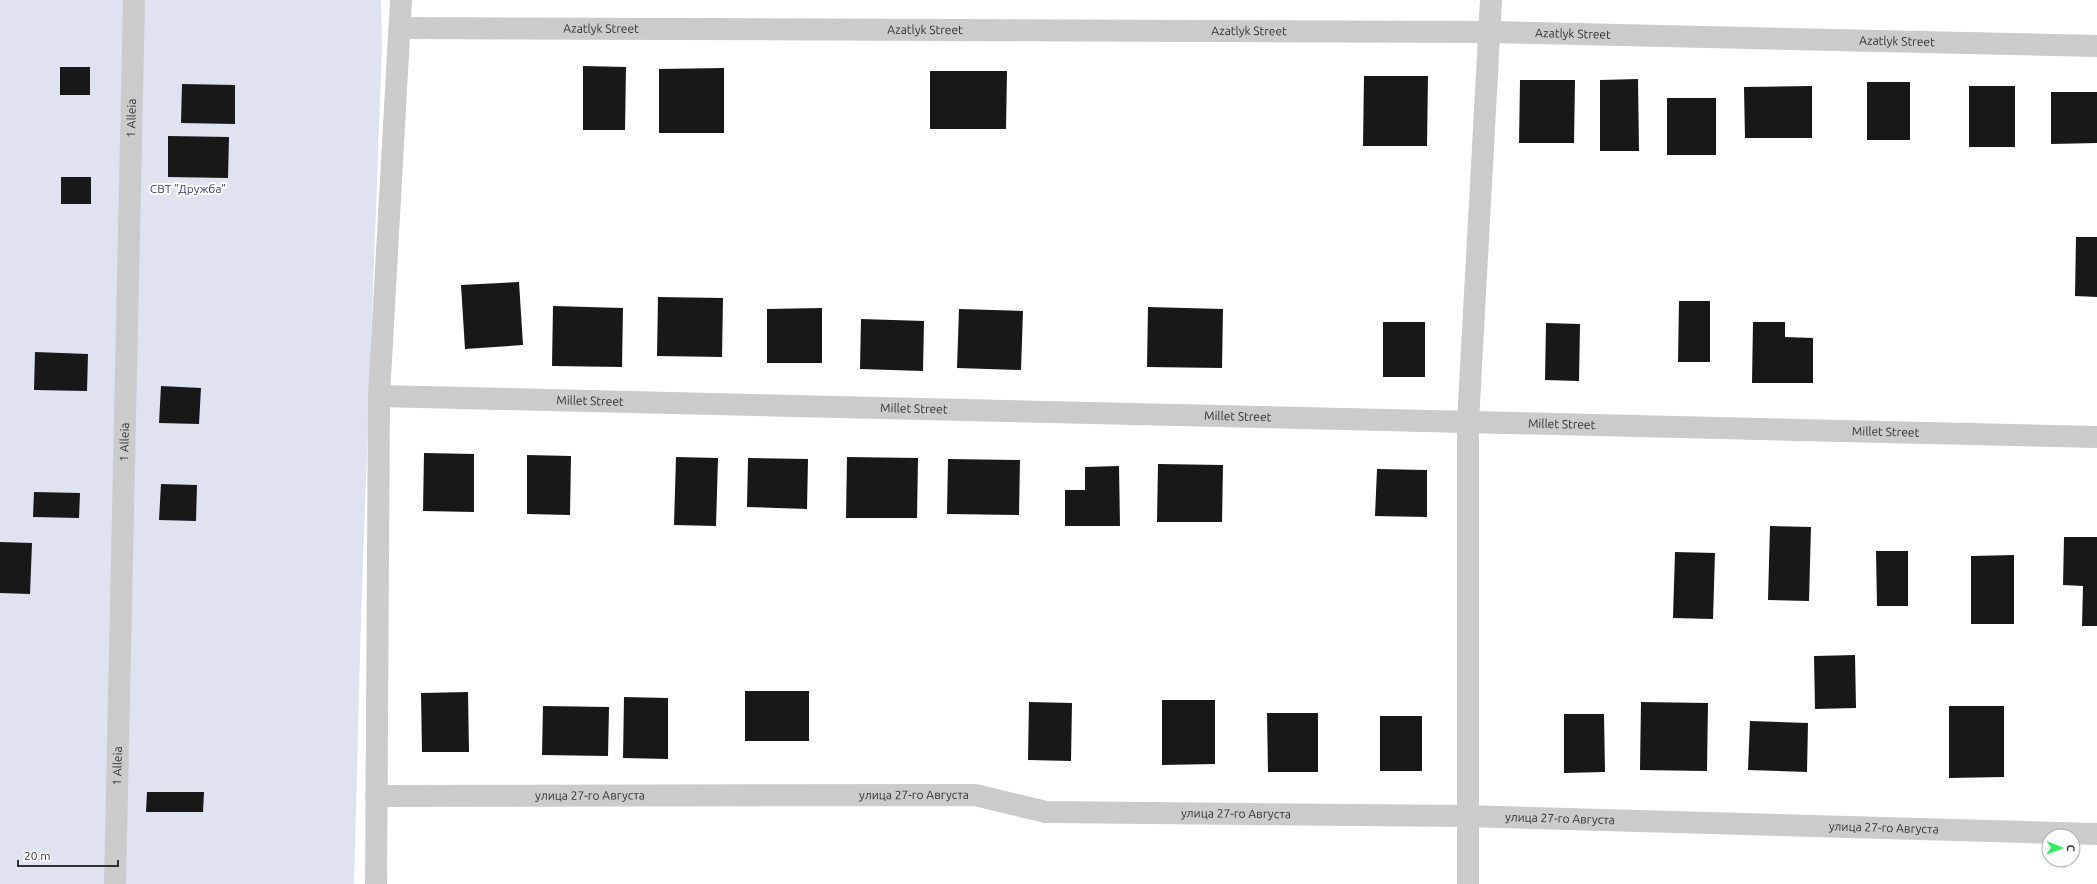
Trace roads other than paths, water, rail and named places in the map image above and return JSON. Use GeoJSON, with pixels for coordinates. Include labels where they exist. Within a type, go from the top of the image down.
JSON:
{"type":"FeatureCollection","features":[{"type":"Feature","properties":{"kind":"street","name":"1 Alleia"},"geometry":{"type":"LineString","coordinates":[[115,884],[134,0]]}},
{"type":"Feature","properties":{"kind":"street"},"geometry":{"type":"LineString","coordinates":[[376,884],[380,396],[401,28],[401,0]]}},
{"type":"Feature","properties":{"kind":"street"},"geometry":{"type":"LineString","coordinates":[[1468,884],[1468,422],[1491,32],[1491,0]]}},
{"type":"Feature","properties":{"kind":"street","name":"Azatlyk Street"},"geometry":{"type":"LineString","coordinates":[[401,28],[1491,32],[2097,46]]}},
{"type":"Feature","properties":{"kind":"street","name":"Millet Street"},"geometry":{"type":"LineString","coordinates":[[380,396],[2097,437]]}},
{"type":"Feature","properties":{"kind":"street","name":"улица 27-го Августа"},"geometry":{"type":"LineString","coordinates":[[376,796],[975,795],[1046,812],[1467,816],[2097,834]]}},
{"type":"Feature","properties":{"kind":"park label","name":"СВТ \"Дружба\""},"geometry":{"type":"Point","coordinates":[188,189]}}]}
